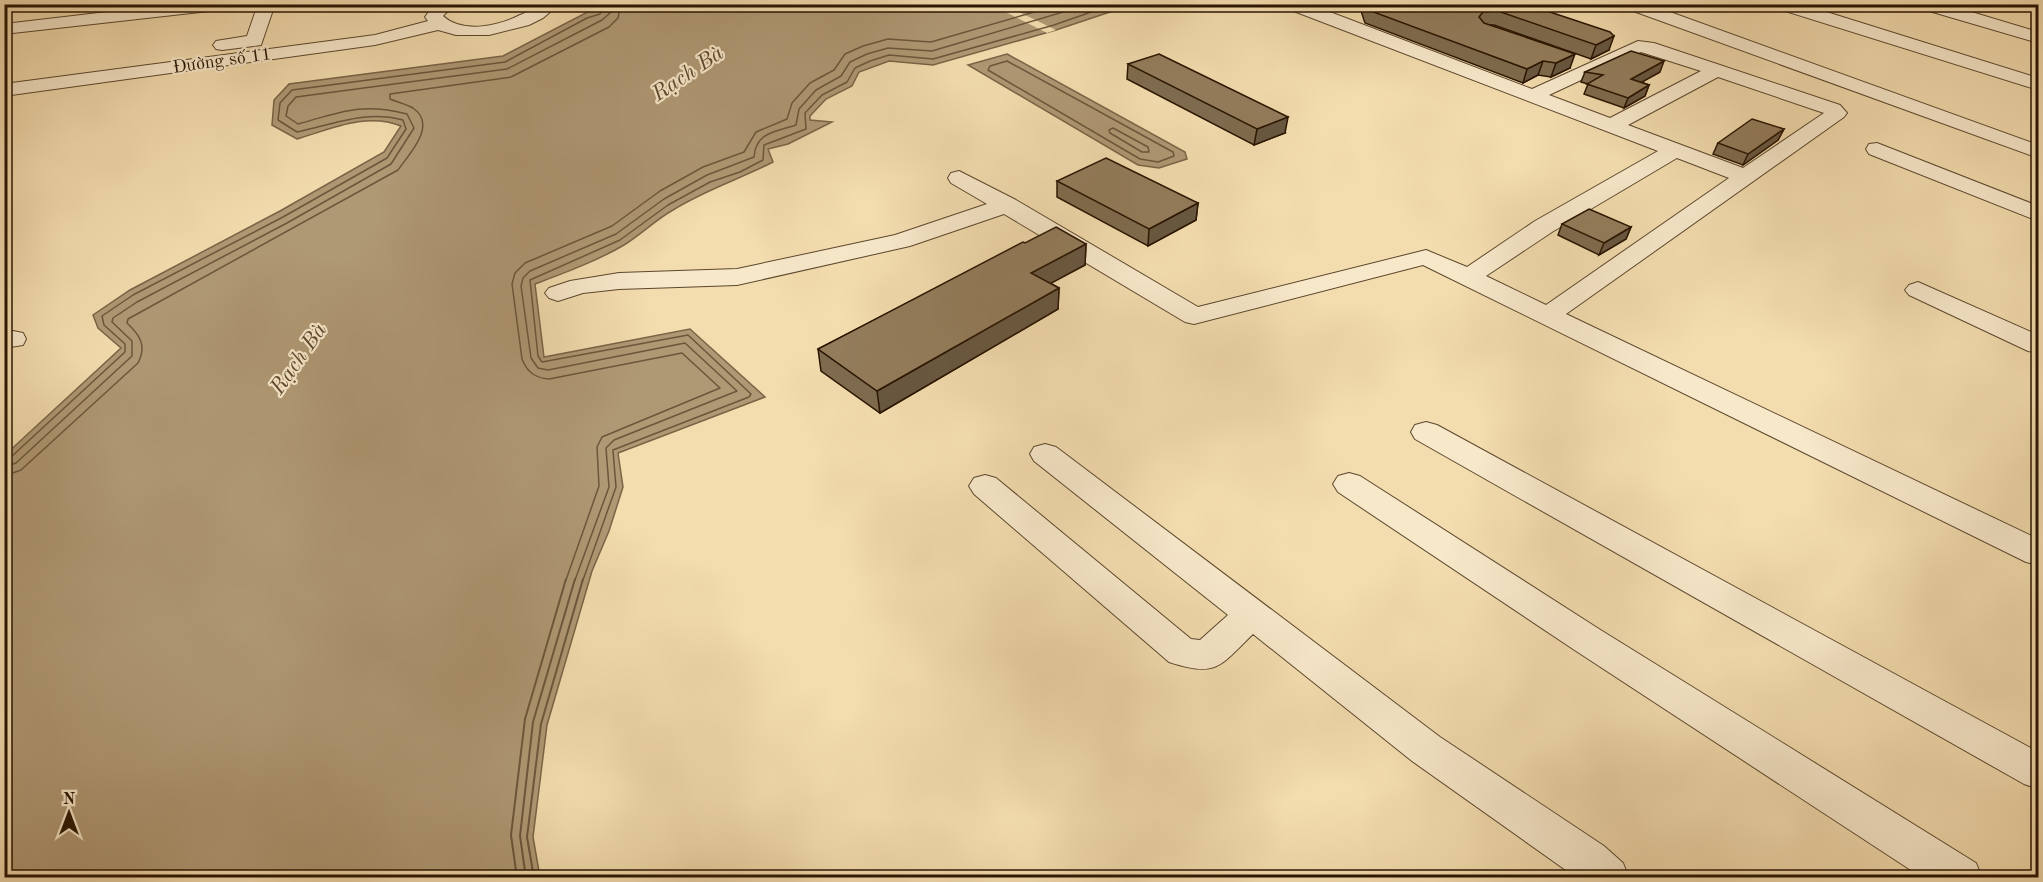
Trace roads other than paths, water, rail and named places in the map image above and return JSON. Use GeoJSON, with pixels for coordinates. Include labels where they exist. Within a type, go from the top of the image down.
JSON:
{"type":"FeatureCollection","features":[{"type":"Feature","properties":{"kind":"street"},"geometry":{"type":"LineString","coordinates":[[8,33],[227,4]]}},
{"type":"Feature","properties":{"kind":"street"},"geometry":{"type":"LineString","coordinates":[[100,59],[255,41],[267,4]]}},
{"type":"Feature","properties":{"kind":"street"},"geometry":{"type":"LineString","coordinates":[[446,4],[434,17],[439,24],[453,29],[498,29],[521,23],[538,16],[547,7],[546,4]]}},
{"type":"Feature","properties":{"kind":"street"},"geometry":{"type":"LineString","coordinates":[[1631,4],[2038,152]]}},
{"type":"Feature","properties":{"kind":"street"},"geometry":{"type":"LineString","coordinates":[[1782,4],[2038,84]]}},
{"type":"Feature","properties":{"kind":"street"},"geometry":{"type":"LineString","coordinates":[[1925,4],[2038,38]]}},
{"type":"Feature","properties":{"kind":"street"},"geometry":{"type":"LineString","coordinates":[[1297,6],[1746,177]]}},
{"type":"Feature","properties":{"kind":"street","name":"Đường số 11"},"geometry":{"type":"LineString","coordinates":[[4,90],[375,40],[439,24]]}},
{"type":"Feature","properties":{"kind":"street"},"geometry":{"type":"LineString","coordinates":[[1380,38],[1398,30],[1409,32],[1554,85]]}},
{"type":"Feature","properties":{"kind":"street"},"geometry":{"type":"LineString","coordinates":[[1532,96],[1638,46],[1648,47],[1833,109],[1837,113],[1547,316]]}},
{"type":"Feature","properties":{"kind":"street"},"geometry":{"type":"LineString","coordinates":[[1570,60],[1591,67]]}},
{"type":"Feature","properties":{"kind":"street"},"geometry":{"type":"LineString","coordinates":[[1611,126],[1717,70]]}},
{"type":"Feature","properties":{"kind":"street"},"geometry":{"type":"LineString","coordinates":[[1877,149],[2038,214]]}},
{"type":"Feature","properties":{"kind":"street"},"geometry":{"type":"LineString","coordinates":[[1468,278],[1512,245],[1562,214],[1675,150]]}},
{"type":"Feature","properties":{"kind":"street"},"geometry":{"type":"LineString","coordinates":[[958,178],[1008,205],[1194,316],[1425,257],[2038,553]]}},
{"type":"Feature","properties":{"kind":"street"},"geometry":{"type":"LineString","coordinates":[[558,292],[579,286],[619,281],[737,277],[911,239],[1008,205]]}},
{"type":"Feature","properties":{"kind":"street"},"geometry":{"type":"LineString","coordinates":[[1918,290],[2038,345]]}},
{"type":"Feature","properties":{"kind":"street"},"geometry":{"type":"LineString","coordinates":[[1426,432],[2038,772]]}},
{"type":"Feature","properties":{"kind":"street"},"geometry":{"type":"LineString","coordinates":[[1045,454],[1426,749],[1589,860],[1608,878]]}},
{"type":"Feature","properties":{"kind":"street"},"geometry":{"type":"LineString","coordinates":[[1349,484],[1586,639],[1961,878]]}},
{"type":"Feature","properties":{"kind":"street"},"geometry":{"type":"LineString","coordinates":[[985,486],[1182,652],[1207,656],[1251,614]]}},
{"type":"Feature","properties":{"kind":"water","name":"Rạch Bà"},"geometry":{"type":"Polygon","coordinates":[[[601,5],[1131,5],[1056,30],[933,65],[889,61],[859,72],[852,86],[826,99],[810,116],[810,120],[832,122],[788,144],[768,149],[773,162],[685,203],[614,251],[535,284],[544,357],[690,329],[765,397],[618,453],[623,487],[609,531],[592,571],[547,725],[533,837],[540,877],[5,878],[5,455],[121,348],[98,328],[93,315],[130,290],[280,211],[384,152],[401,126],[388,122],[362,121],[297,139],[272,125],[274,100],[289,84],[503,56],[601,5]]]}},
{"type":"Feature","properties":{"kind":"water"},"geometry":{"type":"Polygon","coordinates":[[[1007,54],[1185,152],[1187,159],[1159,168],[1138,165],[968,65],[1007,54]]]}}]}
